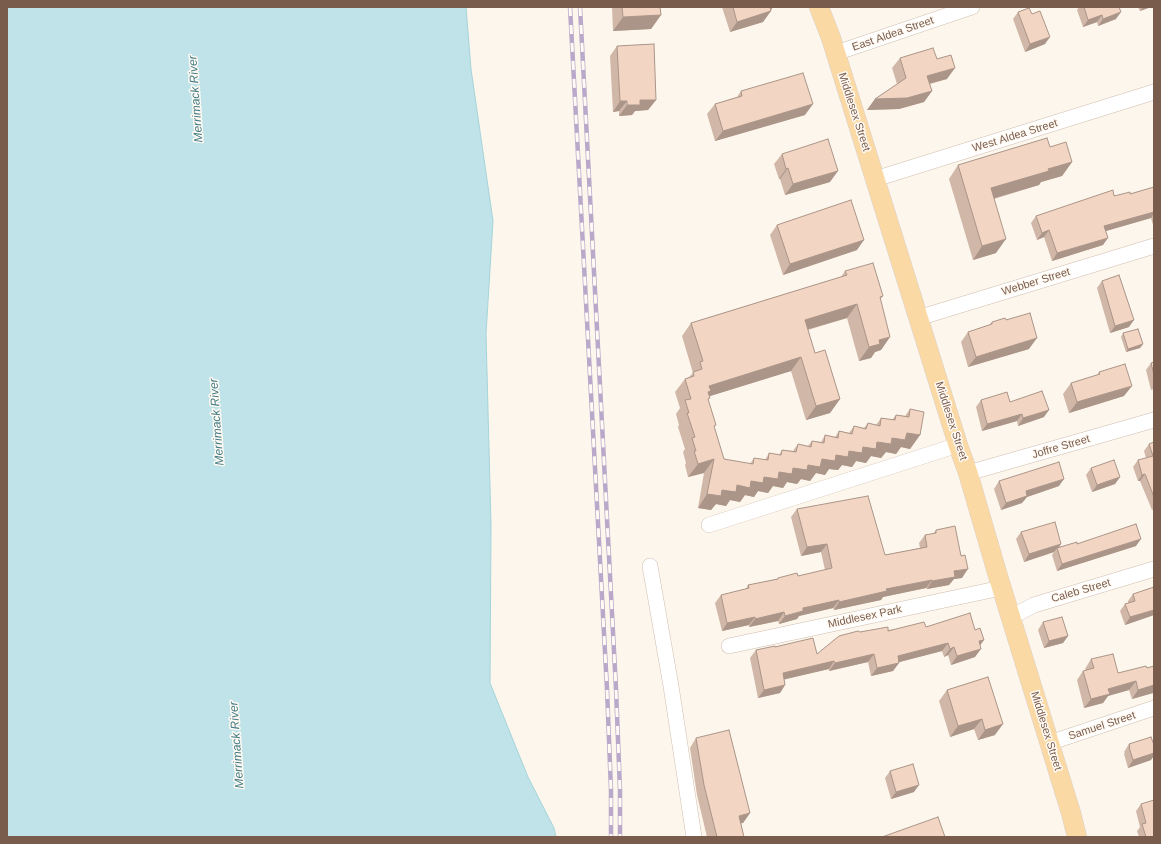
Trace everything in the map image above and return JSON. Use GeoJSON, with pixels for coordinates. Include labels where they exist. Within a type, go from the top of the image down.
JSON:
{"type":"FeatureCollection","features":[{"type":"Feature","properties":{"kind":"main road","name":"Middlesex Street"},"geometry":{"type":"LineString","coordinates":[[819,7],[836,53],[918,318],[968,473],[1010,617],[1075,824],[1077,837]]}},
{"type":"Feature","properties":{"kind":"street","name":"East Aldea Street"},"geometry":{"type":"LineString","coordinates":[[836,53],[972,7]]}},
{"type":"Feature","properties":{"kind":"street","name":"West Aldea Street"},"geometry":{"type":"LineString","coordinates":[[875,179],[1154,92]]}},
{"type":"Feature","properties":{"kind":"street","name":"Webber Street"},"geometry":{"type":"LineString","coordinates":[[918,318],[1154,246]]}},
{"type":"Feature","properties":{"kind":"street","name":"Joffre Street"},"geometry":{"type":"LineString","coordinates":[[968,473],[1154,420]]}},
{"type":"Feature","properties":{"kind":"street"},"geometry":{"type":"LineString","coordinates":[[708,525],[958,445]]}},
{"type":"Feature","properties":{"kind":"street"},"geometry":{"type":"LineString","coordinates":[[650,566],[671,686],[694,837]]}},
{"type":"Feature","properties":{"kind":"street","name":"Caleb Street"},"geometry":{"type":"LineString","coordinates":[[1010,617],[1034,605],[1154,569]]}},
{"type":"Feature","properties":{"kind":"street","name":"Middlesex Park"},"geometry":{"type":"LineString","coordinates":[[729,646],[1002,588]]}},
{"type":"Feature","properties":{"kind":"street","name":"Samuel Street"},"geometry":{"type":"LineString","coordinates":[[1050,743],[1154,708]]}},
{"type":"Feature","properties":{"kind":"water","name":"Merrimack River"},"geometry":{"type":"Polygon","coordinates":[[[7,7],[466,7],[471,69],[493,221],[486,334],[491,525],[490,683],[528,777],[554,828],[556,837],[7,837],[7,7]]]}},
{"type":"Feature","properties":{"kind":"building"},"geometry":{"type":"Polygon","coordinates":[[[622,7],[660,7],[661,15],[623,17],[622,7]]]}},
{"type":"Feature","properties":{"kind":"building"},"geometry":{"type":"Polygon","coordinates":[[[733,7],[770,7],[771,11],[737,22],[733,7]]]}},
{"type":"Feature","properties":{"kind":"building"},"geometry":{"type":"Polygon","coordinates":[[[1084,7],[1119,7],[1121,12],[1103,19],[1102,15],[1088,20],[1084,7]]]}},
{"type":"Feature","properties":{"kind":"building"},"geometry":{"type":"Polygon","coordinates":[[[1029,8],[1032,14],[1040,11],[1050,37],[1030,44],[1018,12],[1029,8]]]}},
{"type":"Feature","properties":{"kind":"building"},"geometry":{"type":"Polygon","coordinates":[[[654,44],[656,100],[640,100],[640,105],[627,105],[627,101],[620,101],[617,46],[654,44]]]}},
{"type":"Feature","properties":{"kind":"building"},"geometry":{"type":"Polygon","coordinates":[[[933,48],[937,59],[951,55],[955,68],[927,76],[932,91],[907,98],[875,99],[906,78],[900,58],[933,48]]]}},
{"type":"Feature","properties":{"kind":"building"},"geometry":{"type":"Polygon","coordinates":[[[803,73],[813,104],[723,131],[715,104],[742,96],[741,91],[803,73]]]}},
{"type":"Feature","properties":{"kind":"building"},"geometry":{"type":"Polygon","coordinates":[[[1047,138],[1050,147],[1066,142],[1072,162],[1048,169],[1049,171],[991,188],[1006,239],[982,246],[958,165],[1047,138]]]}},
{"type":"Feature","properties":{"kind":"building"},"geometry":{"type":"Polygon","coordinates":[[[828,139],[838,171],[793,184],[788,168],[786,169],[782,154],[828,139]]]}},
{"type":"Feature","properties":{"kind":"building"},"geometry":{"type":"Polygon","coordinates":[[[1154,187],[1154,212],[1104,226],[1108,238],[1057,253],[1049,230],[1042,233],[1036,216],[1113,190],[1114,196],[1130,192],[1130,194],[1154,187]]]}},
{"type":"Feature","properties":{"kind":"building"},"geometry":{"type":"Polygon","coordinates":[[[851,200],[864,240],[790,264],[777,225],[851,200]]]}},
{"type":"Feature","properties":{"kind":"building"},"geometry":{"type":"Polygon","coordinates":[[[873,263],[883,296],[880,297],[890,337],[879,340],[880,344],[869,347],[857,304],[805,320],[815,353],[825,350],[840,399],[816,406],[801,357],[709,386],[711,391],[708,392],[710,398],[708,399],[716,425],[714,426],[724,459],[753,464],[754,458],[768,460],[769,453],[781,455],[782,450],[796,452],[798,444],[811,447],[812,441],[824,443],[825,435],[838,438],[839,431],[852,434],[854,426],[866,429],[868,423],[880,426],[881,418],[895,420],[896,415],[909,417],[910,409],[924,412],[920,435],[907,433],[905,440],[892,438],[891,444],[877,442],[876,449],[863,447],[862,453],[849,451],[848,457],[836,455],[835,461],[822,459],[820,467],[808,465],[807,470],[793,468],[792,474],[779,472],[778,479],[764,477],[763,483],[751,481],[750,488],[737,485],[736,492],[722,490],[721,496],[707,494],[714,459],[698,464],[692,438],[695,437],[687,413],[689,413],[685,400],[691,399],[685,379],[694,376],[693,372],[702,369],[700,362],[703,361],[691,323],[847,275],[845,271],[873,263]]]}},
{"type":"Feature","properties":{"kind":"building"},"geometry":{"type":"Polygon","coordinates":[[[1119,275],[1134,320],[1115,326],[1102,281],[1119,275]]]}},
{"type":"Feature","properties":{"kind":"building"},"geometry":{"type":"Polygon","coordinates":[[[1030,313],[1037,338],[976,357],[968,332],[1005,318],[1006,320],[1030,313]]]}},
{"type":"Feature","properties":{"kind":"building"},"geometry":{"type":"Polygon","coordinates":[[[1138,329],[1143,344],[1128,349],[1123,333],[1138,329]]]}},
{"type":"Feature","properties":{"kind":"building"},"geometry":{"type":"Polygon","coordinates":[[[1154,362],[1154,375],[1151,363],[1154,362]]]}},
{"type":"Feature","properties":{"kind":"building"},"geometry":{"type":"Polygon","coordinates":[[[1125,364],[1132,386],[1077,402],[1071,383],[1125,364]]]}},
{"type":"Feature","properties":{"kind":"building"},"geometry":{"type":"Polygon","coordinates":[[[1042,391],[1049,410],[1023,418],[1022,414],[987,424],[981,400],[1007,392],[1010,402],[1042,391]]]}},
{"type":"Feature","properties":{"kind":"building"},"geometry":{"type":"Polygon","coordinates":[[[1154,442],[1154,497],[1145,474],[1142,475],[1138,460],[1153,456],[1149,444],[1154,442]]]}},
{"type":"Feature","properties":{"kind":"building"},"geometry":{"type":"Polygon","coordinates":[[[1114,460],[1120,477],[1097,485],[1091,468],[1114,460]]]}},
{"type":"Feature","properties":{"kind":"building"},"geometry":{"type":"Polygon","coordinates":[[[1059,462],[1064,479],[1026,491],[1027,496],[1006,503],[999,481],[1059,462]]]}},
{"type":"Feature","properties":{"kind":"building"},"geometry":{"type":"Polygon","coordinates":[[[868,496],[885,555],[927,547],[925,535],[936,533],[936,530],[955,526],[961,556],[965,555],[968,569],[954,571],[955,577],[886,589],[887,591],[839,602],[839,600],[803,608],[803,611],[785,616],[784,612],[755,619],[755,617],[727,623],[721,595],[749,588],[748,585],[778,579],[797,573],[798,576],[832,568],[827,544],[807,547],[797,509],[868,496]]]}},
{"type":"Feature","properties":{"kind":"building"},"geometry":{"type":"Polygon","coordinates":[[[1055,522],[1061,544],[1029,554],[1021,532],[1055,522]]]}},
{"type":"Feature","properties":{"kind":"building"},"geometry":{"type":"Polygon","coordinates":[[[1136,524],[1141,539],[1062,564],[1057,548],[1077,542],[1077,544],[1136,524]]]}},
{"type":"Feature","properties":{"kind":"building"},"geometry":{"type":"Polygon","coordinates":[[[1154,587],[1154,610],[1130,617],[1125,604],[1135,601],[1133,594],[1154,587]]]}},
{"type":"Feature","properties":{"kind":"building"},"geometry":{"type":"Polygon","coordinates":[[[970,613],[975,630],[980,628],[984,640],[979,641],[981,649],[957,656],[954,647],[950,649],[948,643],[898,656],[899,663],[877,668],[874,654],[835,663],[834,661],[783,673],[785,685],[764,690],[756,650],[813,638],[817,654],[839,636],[858,631],[860,632],[888,627],[888,631],[924,622],[926,627],[970,613]]]}},
{"type":"Feature","properties":{"kind":"building"},"geometry":{"type":"Polygon","coordinates":[[[1062,617],[1068,636],[1049,641],[1043,622],[1062,617]]]}},
{"type":"Feature","properties":{"kind":"building"},"geometry":{"type":"Polygon","coordinates":[[[1113,654],[1118,673],[1146,666],[1147,668],[1154,666],[1154,685],[1138,690],[1136,681],[1108,689],[1110,694],[1091,699],[1083,671],[1094,668],[1091,659],[1113,654]]]}},
{"type":"Feature","properties":{"kind":"building"},"geometry":{"type":"Polygon","coordinates":[[[988,677],[1003,724],[985,730],[982,719],[958,726],[947,690],[988,677]]]}},
{"type":"Feature","properties":{"kind":"building"},"geometry":{"type":"Polygon","coordinates":[[[729,730],[750,813],[739,816],[744,837],[717,837],[704,785],[696,738],[729,730]]]}},
{"type":"Feature","properties":{"kind":"building"},"geometry":{"type":"Polygon","coordinates":[[[1151,737],[1154,745],[1154,753],[1133,760],[1129,744],[1151,737]]]}},
{"type":"Feature","properties":{"kind":"building"},"geometry":{"type":"Polygon","coordinates":[[[913,764],[919,785],[896,792],[890,771],[913,764]]]}},
{"type":"Feature","properties":{"kind":"building"},"geometry":{"type":"Polygon","coordinates":[[[1154,800],[1154,837],[1146,837],[1142,824],[1146,823],[1141,804],[1154,800]]]}},
{"type":"Feature","properties":{"kind":"building"},"geometry":{"type":"Polygon","coordinates":[[[938,817],[945,837],[882,837],[938,817]]]}},
{"type":"Feature","properties":{"kind":"railway"},"geometry":{"type":"LineString","coordinates":[[570,7],[607,689],[611,790],[611,837]]}},
{"type":"Feature","properties":{"kind":"railway"},"geometry":{"type":"LineString","coordinates":[[580,7],[616,689],[620,790],[620,837]]}}]}
